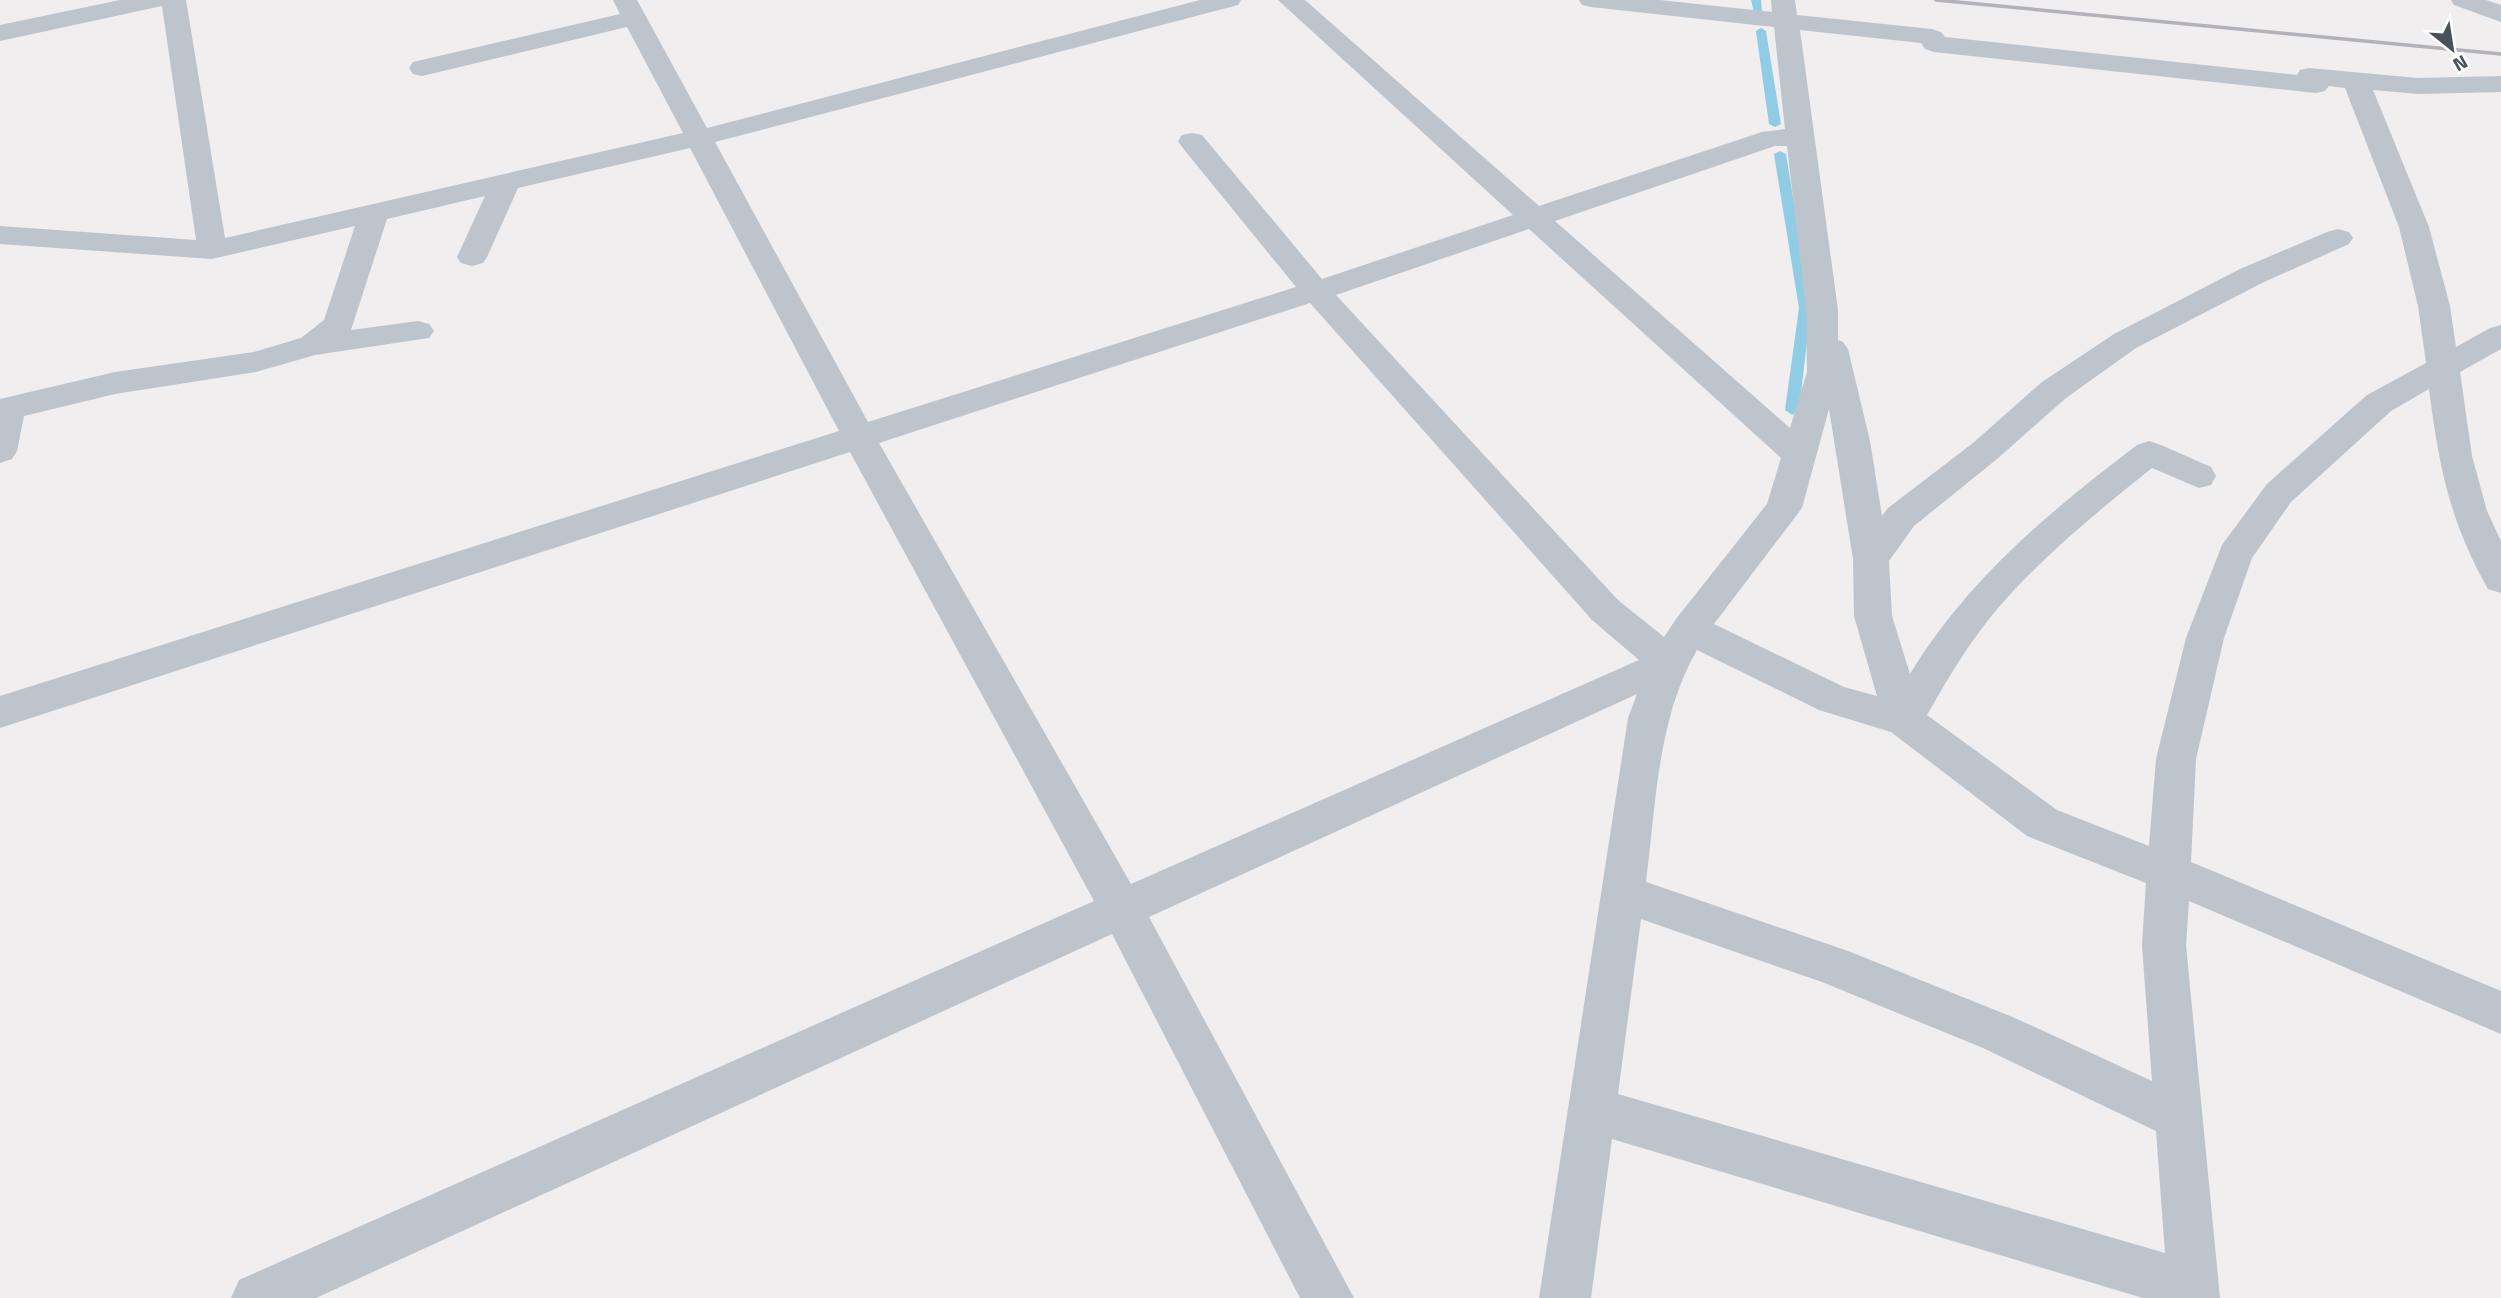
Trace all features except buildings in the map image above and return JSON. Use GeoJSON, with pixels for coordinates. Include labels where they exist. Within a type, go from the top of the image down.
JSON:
{"type":"FeatureCollection","features":[{"type":"Feature","properties":{"kind":"street"},"geometry":{"type":"LineString","coordinates":[[0,33],[155,0]]}},
{"type":"Feature","properties":{"kind":"street"},"geometry":{"type":"LineString","coordinates":[[174,0],[212,250]]}},
{"type":"Feature","properties":{"kind":"street"},"geometry":{"type":"LineString","coordinates":[[0,235],[212,250],[699,138],[1228,0]]}},
{"type":"Feature","properties":{"kind":"street"},"geometry":{"type":"LineString","coordinates":[[1290,0],[1799,455]]}},
{"type":"Feature","properties":{"kind":"street"},"geometry":{"type":"LineString","coordinates":[[1591,0],[1785,11],[1932,37],[1934,44],[2316,85],[2309,76],[2418,86],[2501,85]]}},
{"type":"Feature","properties":{"kind":"street"},"geometry":{"type":"LineString","coordinates":[[2463,0],[2501,14]]}},
{"type":"Feature","properties":{"kind":"street"},"geometry":{"type":"LineString","coordinates":[[422,68],[630,9],[858,435],[1122,909],[1328,1298]]}},
{"type":"Feature","properties":{"kind":"street"},"geometry":{"type":"LineString","coordinates":[[1565,1298],[1648,718],[1679,646],[1784,508],[1823,372],[1822,310],[1785,11]]}},
{"type":"Feature","properties":{"kind":"street"},"geometry":{"type":"LineString","coordinates":[[2356,80],[2414,227],[2434,306],[2455,456],[2469,510],[2501,579]]}},
{"type":"Feature","properties":{"kind":"street"},"geometry":{"type":"LineString","coordinates":[[0,712],[858,435],[1316,291],[1772,138],[1801,137]]}},
{"type":"Feature","properties":{"kind":"street"},"geometry":{"type":"LineString","coordinates":[[1192,141],[1316,291],[1605,610],[1679,646],[1832,699],[1904,720],[2042,823],[2168,872],[2501,1013]]}},
{"type":"Feature","properties":{"kind":"street"},"geometry":{"type":"LineString","coordinates":[[472,257],[506,182]]}},
{"type":"Feature","properties":{"kind":"street"},"geometry":{"type":"LineString","coordinates":[[313,345],[338,326],[374,212]]}},
{"type":"Feature","properties":{"kind":"street"},"geometry":{"type":"LineString","coordinates":[[1871,559],[1901,517],[1985,451],[2054,390],[2125,341],[2251,276],[2338,238]]}},
{"type":"Feature","properties":{"kind":"street"},"geometry":{"type":"LineString","coordinates":[[1822,310],[1853,441],[1871,559],[1873,615],[1904,720]]}},
{"type":"Feature","properties":{"kind":"street"},"geometry":{"type":"LineString","coordinates":[[0,451],[4,410],[115,383],[256,362],[313,345],[418,331]]}},
{"type":"Feature","properties":{"kind":"street"},"geometry":{"type":"LineString","coordinates":[[1592,1110],[2194,1292],[2164,945],[2176,759],[2205,638],[2235,554],[2279,493],[2379,403],[2501,335]]}},
{"type":"Feature","properties":{"kind":"street"},"geometry":{"type":"LineString","coordinates":[[1904,720],[1927,679],[1983,600],[2068,517],[2149,453],[2199,476]]}},
{"type":"Feature","properties":{"kind":"street"},"geometry":{"type":"LineString","coordinates":[[257,1298],[1122,909],[1679,646]]}},
{"type":"Feature","properties":{"kind":"street"},"geometry":{"type":"LineString","coordinates":[[1622,893],[1845,970],[1999,1033],[2179,1118]]}},
{"type":"Feature","properties":{"kind":"waterway"},"geometry":{"type":"LineString","coordinates":[[1756,0],[1758,10]]}},
{"type":"Feature","properties":{"kind":"waterway"},"geometry":{"type":"LineString","coordinates":[[1761,31],[1775,124]]}},
{"type":"Feature","properties":{"kind":"waterway"},"geometry":{"type":"LineString","coordinates":[[1780,154],[1805,308],[1792,410]]}},
{"type":"Feature","properties":{"kind":"railway"},"geometry":{"type":"LineString","coordinates":[[1936,0],[2501,54]]}}]}
